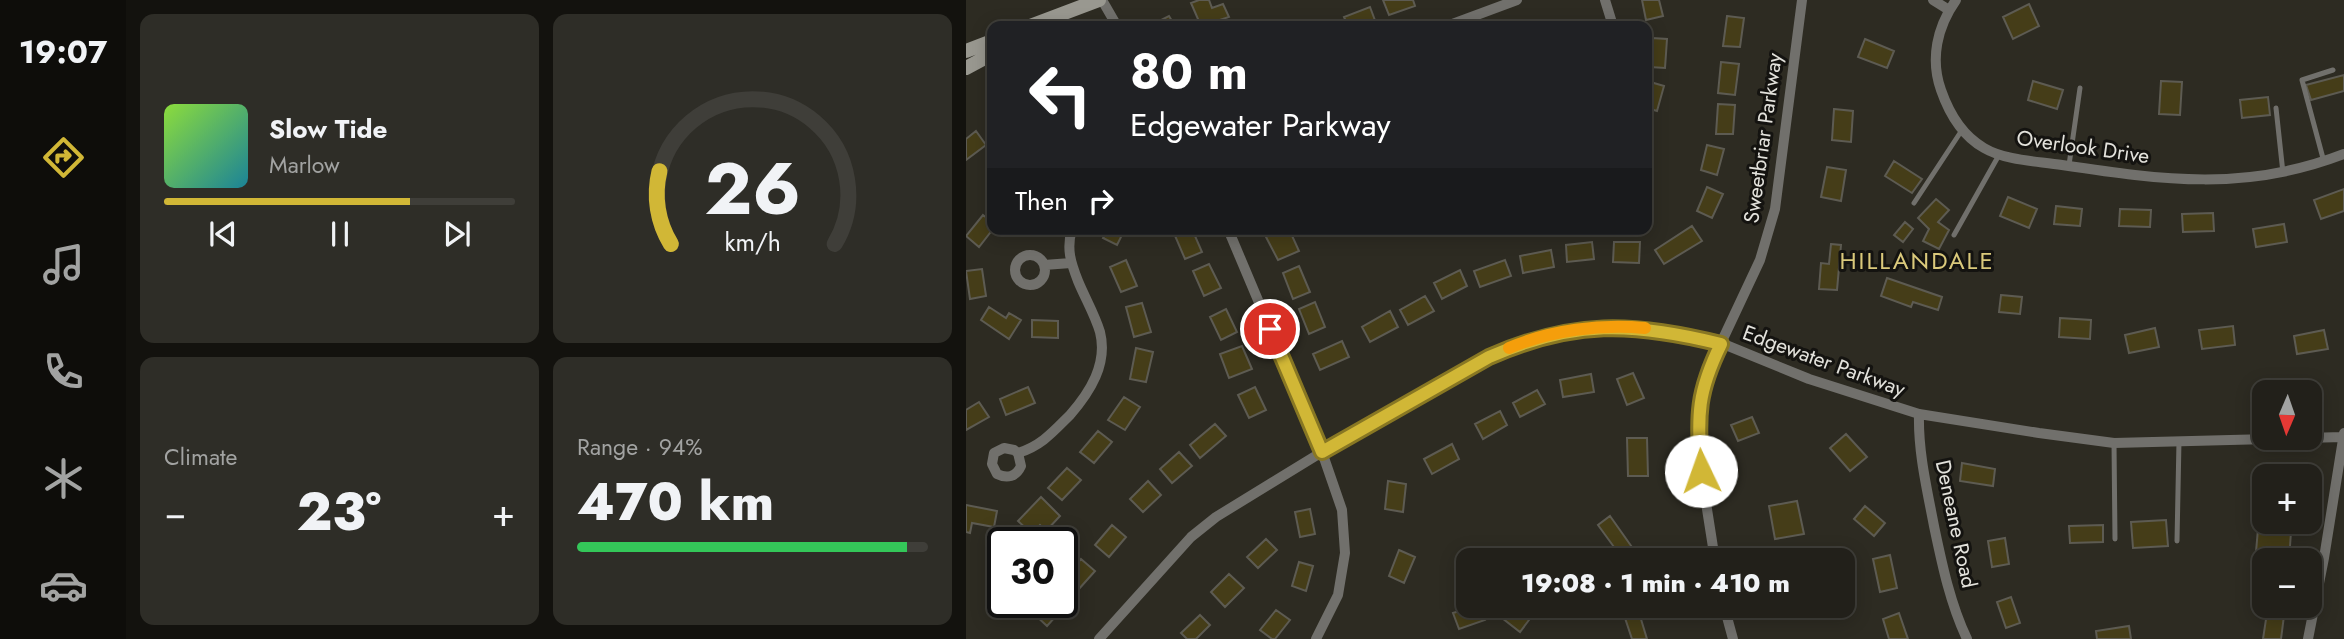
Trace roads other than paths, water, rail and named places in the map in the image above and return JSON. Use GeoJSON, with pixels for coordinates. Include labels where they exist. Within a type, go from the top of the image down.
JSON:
{"type":"FeatureCollection","features":[{"type":"Feature","properties":{"kind":"main road"},"geometry":{"type":"LineString","coordinates":[[1043,21],[1100,0]]}},
{"type":"Feature","properties":{"kind":"main road"},"geometry":{"type":"LineString","coordinates":[[1058,21],[1100,0]]}},
{"type":"Feature","properties":{"kind":"main road"},"geometry":{"type":"LineString","coordinates":[[966,51],[987,43]]}},
{"type":"Feature","properties":{"kind":"main road"},"geometry":{"type":"LineString","coordinates":[[966,68],[987,57]]}},
{"type":"Feature","properties":{"kind":"street"},"geometry":{"type":"LineString","coordinates":[[1100,0],[1114,21]]}},
{"type":"Feature","properties":{"kind":"street"},"geometry":{"type":"LineString","coordinates":[[1460,21],[1517,0]]}},
{"type":"Feature","properties":{"kind":"street"},"geometry":{"type":"LineString","coordinates":[[1605,0],[1611,21]]}},
{"type":"Feature","properties":{"kind":"street","name":"Sweetbriar Parkway"},"geometry":{"type":"LineString","coordinates":[[1713,548],[1704,497],[1698,417],[1706,375],[1760,260],[1775,209],[1802,0]]}},
{"type":"Feature","properties":{"kind":"street"},"geometry":{"type":"LineString","coordinates":[[1933,0],[1949,10]]}},
{"type":"Feature","properties":{"kind":"street","name":"Overlook Drive"},"geometry":{"type":"LineString","coordinates":[[1956,0],[1938,37],[1935,57],[1937,77],[1950,110],[1962,130],[1975,142],[2000,155],[2069,166],[2204,180],[2244,179],[2283,173],[2344,154]]}},
{"type":"Feature","properties":{"kind":"street"},"geometry":{"type":"LineString","coordinates":[[1018,453],[1036,447],[1077,406],[1093,386],[1101,365],[1101,333],[1071,263],[1068,243],[1070,235]]}},
{"type":"Feature","properties":{"kind":"street"},"geometry":{"type":"LineString","coordinates":[[1231,235],[1322,452],[1342,510],[1345,553],[1338,595],[1316,639]]}},
{"type":"Feature","properties":{"kind":"street"},"geometry":{"type":"LineString","coordinates":[[1044,265],[1071,263]]}},
{"type":"Feature","properties":{"kind":"street","name":"Edgewater Parkway"},"geometry":{"type":"LineString","coordinates":[[1099,639],[1191,537],[1216,517],[1322,452],[1489,357],[1516,345],[1582,329],[1631,327],[1668,332],[1721,344],[1809,379],[1919,414],[2114,443],[2344,435]]}},
{"type":"Feature","properties":{"kind":"street","name":"Deneane Road"},"geometry":{"type":"LineString","coordinates":[[1919,414],[1918,436],[1944,574],[1958,620],[1967,639]]}},
{"type":"Feature","properties":{"kind":"street"},"geometry":{"type":"LineString","coordinates":[[2308,639],[2344,435]]}},
{"type":"Feature","properties":{"kind":"street"},"geometry":{"type":"LineString","coordinates":[[1727,618],[1732,639]]}},
{"type":"Feature","properties":{"kind":"lane"},"geometry":{"type":"LineString","coordinates":[[2324,162],[2302,80],[2333,69]]}},
{"type":"Feature","properties":{"kind":"lane"},"geometry":{"type":"LineString","coordinates":[[2069,166],[2080,88]]}},
{"type":"Feature","properties":{"kind":"lane"},"geometry":{"type":"LineString","coordinates":[[2276,108],[2283,173]]}},
{"type":"Feature","properties":{"kind":"lane"},"geometry":{"type":"LineString","coordinates":[[1914,203],[1962,130]]}},
{"type":"Feature","properties":{"kind":"lane"},"geometry":{"type":"LineString","coordinates":[[1954,235],[2000,155]]}},
{"type":"Feature","properties":{"kind":"lane"},"geometry":{"type":"LineString","coordinates":[[2177,541],[2179,441]]}},
{"type":"Feature","properties":{"kind":"lane"},"geometry":{"type":"LineString","coordinates":[[2114,443],[2115,539]]}},
{"type":"Feature","properties":{"kind":"district","name":"HILLANDALE"},"geometry":{"type":"Point","coordinates":[1917,260]}}]}
